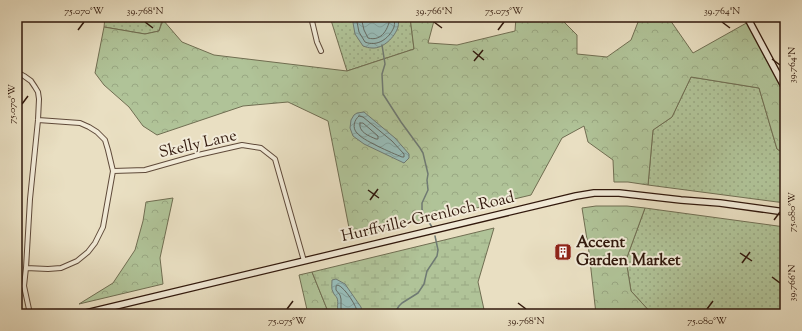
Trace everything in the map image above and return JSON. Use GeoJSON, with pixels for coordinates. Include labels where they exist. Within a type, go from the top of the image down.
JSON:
{"type":"FeatureCollection","features":[{"type":"Feature","properties":{"kind":"main road"},"geometry":{"type":"LineString","coordinates":[[747,17],[785,88]]}},
{"type":"Feature","properties":{"kind":"main road","name":"Hurffville-Grenloch Road"},"geometry":{"type":"LineString","coordinates":[[82,314],[576,196],[594,193],[619,193],[720,203],[785,212]]}},
{"type":"Feature","properties":{"kind":"street"},"geometry":{"type":"LineString","coordinates":[[260,17],[294,19],[306,17]]}},
{"type":"Feature","properties":{"kind":"street"},"geometry":{"type":"LineString","coordinates":[[311,17],[317,42],[321,51]]}},
{"type":"Feature","properties":{"kind":"street"},"geometry":{"type":"LineString","coordinates":[[17,72],[31,81],[38,92],[39,99],[24,286],[30,314]]}},
{"type":"Feature","properties":{"kind":"street"},"geometry":{"type":"LineString","coordinates":[[26,268],[61,268],[77,261],[88,252],[95,243],[103,227],[113,171],[105,140],[97,132],[80,124],[38,120]]}},
{"type":"Feature","properties":{"kind":"street","name":"Skelly Lane"},"geometry":{"type":"LineString","coordinates":[[113,171],[145,170],[198,155],[242,146],[262,148],[275,159],[304,261]]}},
{"type":"Feature","properties":{"kind":"green space"},"geometry":{"type":"Polygon","coordinates":[[[105,17],[163,17],[159,31],[145,34],[104,27],[105,17]]]}},
{"type":"Feature","properties":{"kind":"green space"},"geometry":{"type":"Polygon","coordinates":[[[330,17],[410,17],[414,49],[347,71],[330,17]]]}},
{"type":"Feature","properties":{"kind":"green space"},"geometry":{"type":"Polygon","coordinates":[[[410,17],[435,17],[428,43],[457,45],[515,31],[516,17],[559,17],[577,35],[577,54],[607,57],[631,40],[640,17],[668,17],[693,53],[750,21],[785,86],[785,154],[777,149],[759,88],[691,77],[672,117],[653,130],[648,185],[628,182],[614,182],[613,160],[588,142],[584,126],[562,138],[531,195],[351,238],[328,121],[288,102],[243,106],[157,135],[143,126],[129,107],[104,85],[95,73],[104,27],[145,34],[159,31],[163,20],[182,42],[214,55],[347,71],[414,49],[410,17]]]}},
{"type":"Feature","properties":{"kind":"green space"},"geometry":{"type":"Polygon","coordinates":[[[691,77],[759,88],[777,149],[785,154],[785,203],[648,185],[653,130],[672,117],[691,77]]]}},
{"type":"Feature","properties":{"kind":"green space"},"geometry":{"type":"Polygon","coordinates":[[[173,198],[160,258],[163,284],[79,304],[113,283],[135,250],[143,221],[146,202],[173,198]]]}},
{"type":"Feature","properties":{"kind":"green space"},"geometry":{"type":"Polygon","coordinates":[[[596,206],[627,206],[645,208],[626,260],[631,291],[652,314],[596,314],[582,208],[596,206]]]}},
{"type":"Feature","properties":{"kind":"green space"},"geometry":{"type":"Polygon","coordinates":[[[645,208],[785,227],[785,314],[652,314],[631,291],[626,260],[645,208]]]}},
{"type":"Feature","properties":{"kind":"green space"},"geometry":{"type":"Polygon","coordinates":[[[494,228],[478,282],[485,314],[410,314],[410,312],[400,312],[399,314],[329,314],[312,272],[494,228]]]}},
{"type":"Feature","properties":{"kind":"green space"},"geometry":{"type":"Polygon","coordinates":[[[312,272],[329,314],[308,314],[299,275],[312,272]]]}},
{"type":"Feature","properties":{"kind":"water"},"geometry":{"type":"Polygon","coordinates":[[[352,17],[399,17],[396,31],[388,42],[380,47],[369,48],[363,46],[355,34],[352,17]]]}},
{"type":"Feature","properties":{"kind":"water"},"geometry":{"type":"Polygon","coordinates":[[[364,112],[395,138],[409,154],[409,158],[404,163],[364,144],[353,136],[350,128],[351,120],[357,113],[364,112]]]}},
{"type":"Feature","properties":{"kind":"water"},"geometry":{"type":"Polygon","coordinates":[[[336,279],[345,284],[361,307],[361,314],[339,314],[338,300],[332,291],[332,280],[336,279]]]}},
{"type":"Feature","properties":{"kind":"waterway"},"geometry":{"type":"LineString","coordinates":[[382,45],[385,64],[382,74],[383,94],[423,153],[428,174],[428,190],[422,203],[422,209],[432,227]]}},
{"type":"Feature","properties":{"kind":"waterway"},"geometry":{"type":"LineString","coordinates":[[394,314],[399,306],[418,293],[424,284],[427,271],[437,256],[438,250],[435,236]]}},
{"type":"Feature","properties":{"kind":"place","name":"Accent Garden Market"},"geometry":{"type":"Point","coordinates":[563,252]}}]}
